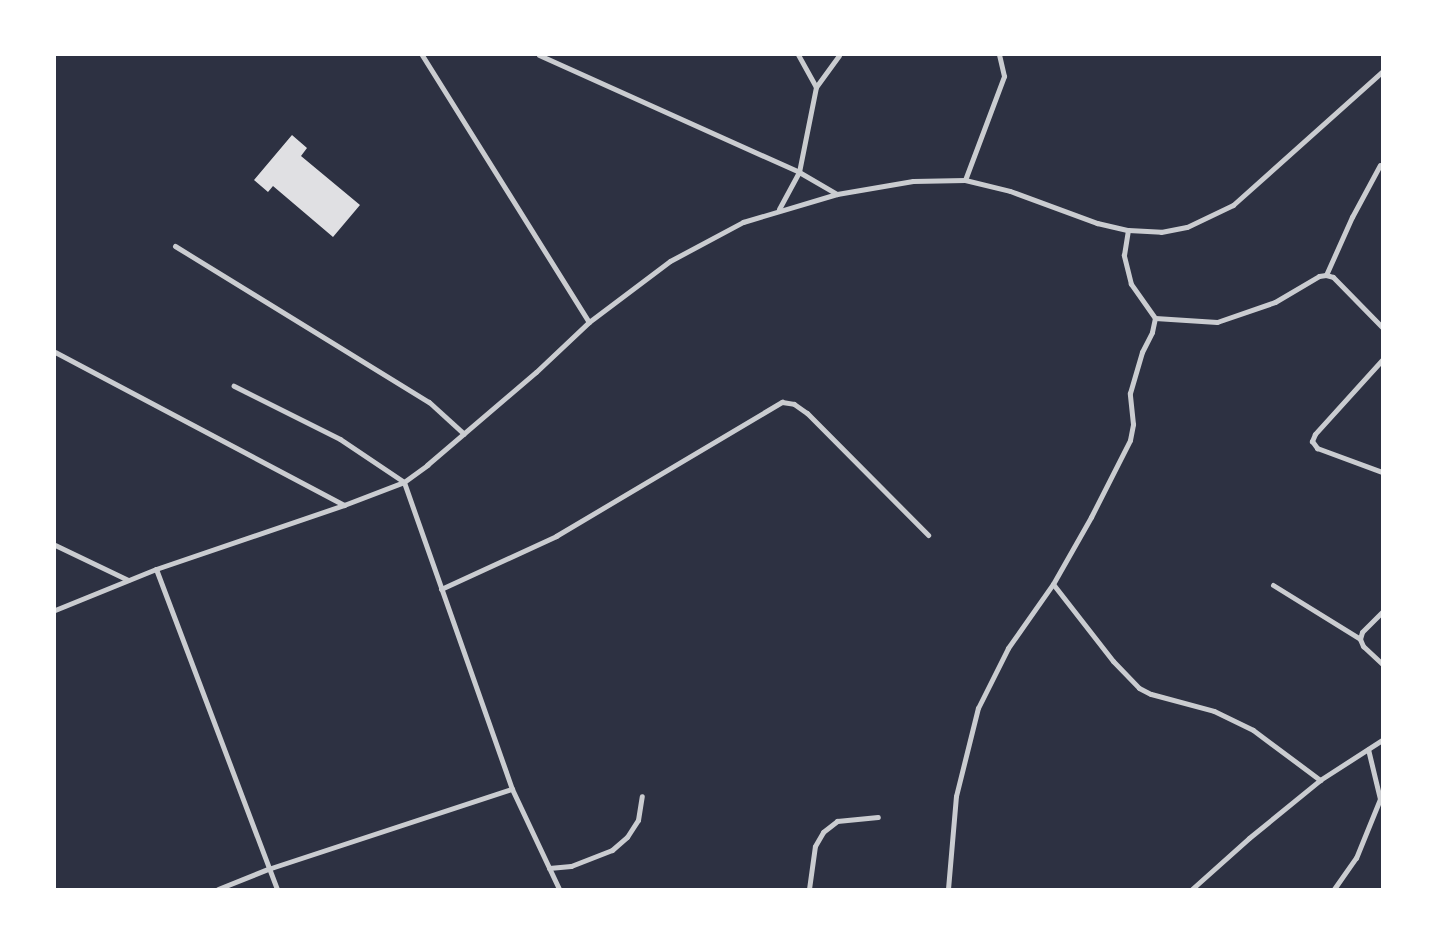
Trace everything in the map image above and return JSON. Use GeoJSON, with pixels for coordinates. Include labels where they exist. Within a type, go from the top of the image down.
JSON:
{"type":"FeatureCollection","features":[{"type":"Feature","properties":{"kind":"street"},"geometry":{"type":"LineString","coordinates":[[422,55],[589,322]]}},
{"type":"Feature","properties":{"kind":"street"},"geometry":{"type":"LineString","coordinates":[[540,55],[799,172],[837,194]]}},
{"type":"Feature","properties":{"kind":"street"},"geometry":{"type":"LineString","coordinates":[[798,55],[816,87]]}},
{"type":"Feature","properties":{"kind":"street"},"geometry":{"type":"LineString","coordinates":[[779,210],[799,172],[816,87],[839,55]]}},
{"type":"Feature","properties":{"kind":"street"},"geometry":{"type":"LineString","coordinates":[[965,180],[1004,76],[999,55]]}},
{"type":"Feature","properties":{"kind":"street"},"geometry":{"type":"LineString","coordinates":[[55,610],[156,569],[344,505],[404,482],[427,465],[536,372],[589,322],[670,262],[743,222],[837,194],[912,181],[965,180],[1010,191],[1098,223],[1128,230],[1161,232],[1187,227],[1233,205],[1382,72]]}},
{"type":"Feature","properties":{"kind":"street"},"geometry":{"type":"LineString","coordinates":[[1326,275],[1352,217],[1380,165]]}},
{"type":"Feature","properties":{"kind":"street"},"geometry":{"type":"LineString","coordinates":[[948,889],[956,796],[978,708],[1008,648],[1052,584],[1091,517],[1130,440],[1134,424],[1130,393],[1142,352],[1152,332],[1155,318],[1131,284],[1124,255],[1128,230]]}},
{"type":"Feature","properties":{"kind":"street"},"geometry":{"type":"LineString","coordinates":[[175,246],[429,402],[464,434]]}},
{"type":"Feature","properties":{"kind":"street"},"geometry":{"type":"LineString","coordinates":[[1155,318],[1217,322],[1274,302],[1319,276],[1326,275],[1333,277],[1382,327]]}},
{"type":"Feature","properties":{"kind":"street"},"geometry":{"type":"LineString","coordinates":[[55,352],[344,505]]}},
{"type":"Feature","properties":{"kind":"street"},"geometry":{"type":"LineString","coordinates":[[1382,360],[1315,434],[1312,441],[1317,448],[1382,472]]}},
{"type":"Feature","properties":{"kind":"street"},"geometry":{"type":"LineString","coordinates":[[234,386],[340,439],[404,482],[512,789],[558,889]]}},
{"type":"Feature","properties":{"kind":"street"},"geometry":{"type":"LineString","coordinates":[[441,588],[556,536],[782,402],[794,404],[807,413],[928,535]]}},
{"type":"Feature","properties":{"kind":"street"},"geometry":{"type":"LineString","coordinates":[[55,545],[128,580]]}},
{"type":"Feature","properties":{"kind":"street"},"geometry":{"type":"LineString","coordinates":[[156,569],[277,889]]}},
{"type":"Feature","properties":{"kind":"street"},"geometry":{"type":"LineString","coordinates":[[1052,584],[1112,661],[1139,688],[1151,694],[1214,711],[1253,730],[1320,780]]}},
{"type":"Feature","properties":{"kind":"street"},"geometry":{"type":"LineString","coordinates":[[1273,585],[1360,639],[1363,646],[1382,664]]}},
{"type":"Feature","properties":{"kind":"street"},"geometry":{"type":"LineString","coordinates":[[1360,639],[1362,632],[1382,612]]}},
{"type":"Feature","properties":{"kind":"street"},"geometry":{"type":"LineString","coordinates":[[1192,889],[1249,838],[1320,780],[1382,740]]}},
{"type":"Feature","properties":{"kind":"street"},"geometry":{"type":"LineString","coordinates":[[1334,889],[1356,858],[1380,799],[1368,749]]}},
{"type":"Feature","properties":{"kind":"street"},"geometry":{"type":"LineString","coordinates":[[218,889],[268,869],[512,789]]}},
{"type":"Feature","properties":{"kind":"street"},"geometry":{"type":"LineString","coordinates":[[549,868],[571,866],[612,850],[627,837],[638,820],[642,796]]}},
{"type":"Feature","properties":{"kind":"street"},"geometry":{"type":"LineString","coordinates":[[809,889],[815,846],[822,832],[837,821],[878,818]]}},
{"type":"Feature","properties":{"kind":"building"},"geometry":{"type":"Polygon","coordinates":[[[292,135],[307,148],[301,156],[360,205],[333,237],[273,186],[268,192],[254,180],[292,135]]]}}]}
